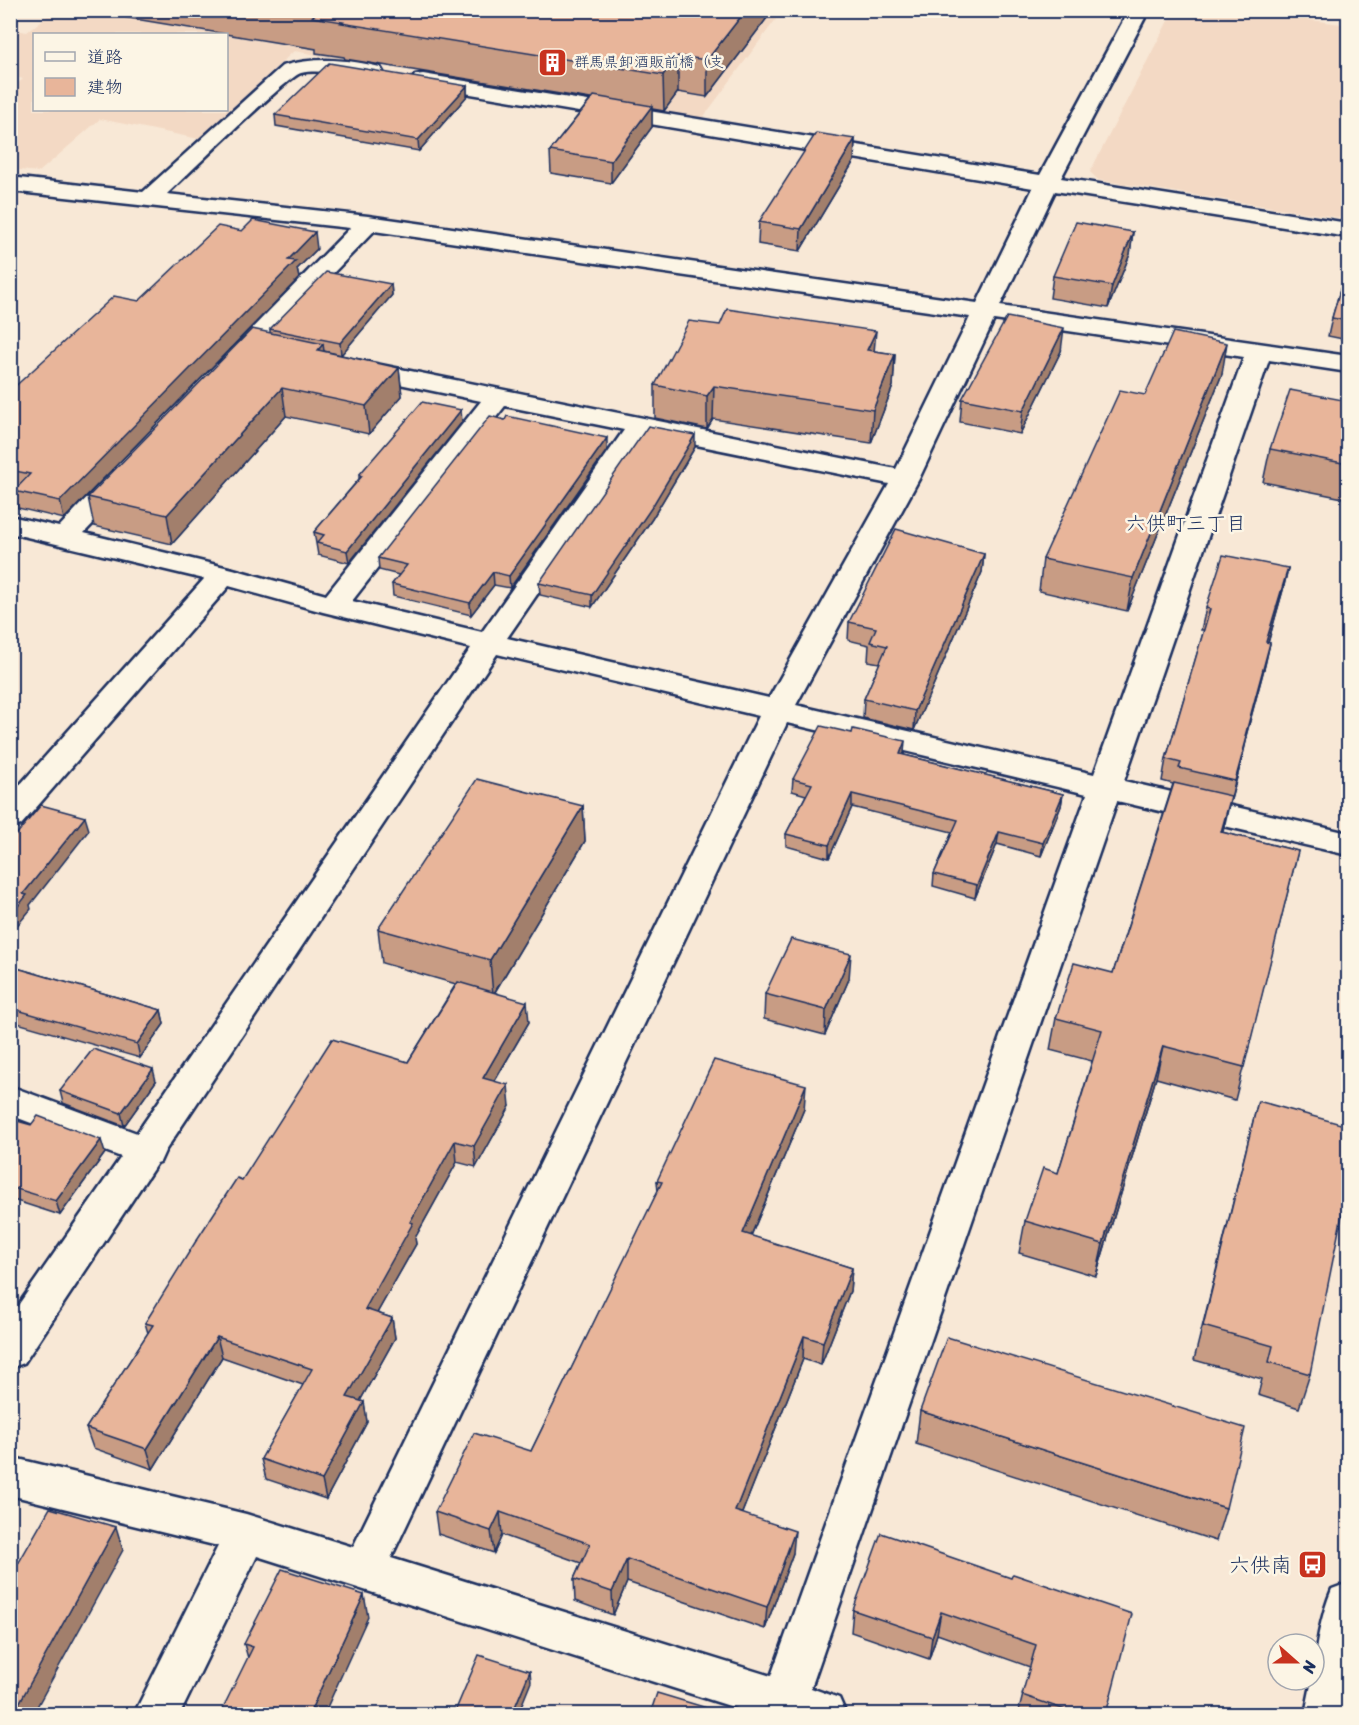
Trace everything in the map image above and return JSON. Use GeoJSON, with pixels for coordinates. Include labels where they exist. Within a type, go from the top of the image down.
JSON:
{"type":"FeatureCollection","features":[{"type":"Feature","properties":{"kind":"street"},"geometry":{"type":"LineString","coordinates":[[363,1570],[777,711],[905,479],[1047,183],[1139,10]]}},
{"type":"Feature","properties":{"kind":"street"},"geometry":{"type":"LineString","coordinates":[[150,197],[289,70],[308,64],[323,64],[1348,230]]}},
{"type":"Feature","properties":{"kind":"street"},"geometry":{"type":"LineString","coordinates":[[10,184],[150,197],[368,223],[1348,364]]}},
{"type":"Feature","properties":{"kind":"street"},"geometry":{"type":"LineString","coordinates":[[216,379],[368,223]]}},
{"type":"Feature","properties":{"kind":"street"},"geometry":{"type":"LineString","coordinates":[[249,346],[283,353]]}},
{"type":"Feature","properties":{"kind":"street"},"geometry":{"type":"LineString","coordinates":[[10,1476],[246,1533],[804,1708],[1106,787],[1259,351]]}},
{"type":"Feature","properties":{"kind":"street"},"geometry":{"type":"LineString","coordinates":[[328,362],[905,479]]}},
{"type":"Feature","properties":{"kind":"street"},"geometry":{"type":"LineString","coordinates":[[333,606],[499,396]]}},
{"type":"Feature","properties":{"kind":"street"},"geometry":{"type":"LineString","coordinates":[[10,1351],[147,1152],[489,643],[640,426]]}},
{"type":"Feature","properties":{"kind":"street"},"geometry":{"type":"LineString","coordinates":[[64,538],[136,463]]}},
{"type":"Feature","properties":{"kind":"street"},"geometry":{"type":"LineString","coordinates":[[10,524],[223,575],[333,606],[1348,844]]}},
{"type":"Feature","properties":{"kind":"street"},"geometry":{"type":"LineString","coordinates":[[10,817],[223,575]]}},
{"type":"Feature","properties":{"kind":"street"},"geometry":{"type":"LineString","coordinates":[[10,1100],[147,1152]]}},
{"type":"Feature","properties":{"kind":"street"},"geometry":{"type":"LineString","coordinates":[[157,1714],[246,1533]]}},
{"type":"Feature","properties":{"kind":"street"},"geometry":{"type":"LineString","coordinates":[[1328,1714],[1348,1603]]}},
{"type":"Feature","properties":{"kind":"shaded area"},"geometry":{"type":"Polygon","coordinates":[[[55,10],[782,11],[702,119],[294,51],[199,139],[100,119],[39,172],[11,169],[11,89],[23,79],[11,76],[10,29],[27,32],[55,10]]]}},
{"type":"Feature","properties":{"kind":"shaded area"},"geometry":{"type":"Polygon","coordinates":[[[1173,11],[1245,11],[1348,25],[1348,219],[1098,180],[1090,172],[1173,11]]]}},
{"type":"Feature","properties":{"kind":"building"},"geometry":{"type":"Polygon","coordinates":[[[293,10],[746,10],[707,60],[678,56],[663,75],[341,23],[343,22],[312,17],[315,14],[293,10]]]}},
{"type":"Feature","properties":{"kind":"building"},"geometry":{"type":"Polygon","coordinates":[[[329,63],[467,86],[418,140],[275,115],[329,63]]]}},
{"type":"Feature","properties":{"kind":"building"},"geometry":{"type":"Polygon","coordinates":[[[594,96],[652,106],[611,161],[550,151],[594,96]]]}},
{"type":"Feature","properties":{"kind":"building"},"geometry":{"type":"Polygon","coordinates":[[[816,133],[855,139],[801,229],[759,222],[816,133]]]}},
{"type":"Feature","properties":{"kind":"building"},"geometry":{"type":"Polygon","coordinates":[[[253,220],[315,232],[288,260],[296,261],[60,501],[14,491],[30,474],[10,470],[10,391],[114,296],[139,301],[218,226],[242,231],[253,220]]]}},
{"type":"Feature","properties":{"kind":"building"},"geometry":{"type":"Polygon","coordinates":[[[1076,222],[1133,232],[1112,286],[1053,276],[1076,222]]]}},
{"type":"Feature","properties":{"kind":"building"},"geometry":{"type":"Polygon","coordinates":[[[1348,262],[1348,321],[1332,318],[1348,262]]]}},
{"type":"Feature","properties":{"kind":"building"},"geometry":{"type":"Polygon","coordinates":[[[326,272],[391,284],[340,343],[270,329],[326,272]]]}},
{"type":"Feature","properties":{"kind":"building"},"geometry":{"type":"Polygon","coordinates":[[[727,309],[876,331],[867,350],[895,354],[873,410],[714,386],[707,396],[655,385],[689,321],[720,325],[727,309]]]}},
{"type":"Feature","properties":{"kind":"building"},"geometry":{"type":"Polygon","coordinates":[[[1007,317],[1064,328],[1023,411],[962,399],[1007,317]]]}},
{"type":"Feature","properties":{"kind":"building"},"geometry":{"type":"Polygon","coordinates":[[[252,329],[323,344],[318,350],[399,368],[366,406],[282,388],[167,515],[88,497],[252,329]]]}},
{"type":"Feature","properties":{"kind":"building"},"geometry":{"type":"Polygon","coordinates":[[[1173,332],[1227,343],[1133,578],[1043,559],[1120,390],[1145,395],[1173,332]]]}},
{"type":"Feature","properties":{"kind":"building"},"geometry":{"type":"Polygon","coordinates":[[[1290,390],[1348,401],[1348,464],[1270,449],[1290,390]]]}},
{"type":"Feature","properties":{"kind":"building"},"geometry":{"type":"Polygon","coordinates":[[[422,402],[461,410],[347,551],[317,543],[324,535],[314,532],[362,476],[359,475],[422,402]]]}},
{"type":"Feature","properties":{"kind":"building"},"geometry":{"type":"Polygon","coordinates":[[[490,416],[505,420],[507,416],[607,438],[509,576],[493,572],[470,603],[392,584],[407,565],[378,558],[490,416]]]}},
{"type":"Feature","properties":{"kind":"building"},"geometry":{"type":"Polygon","coordinates":[[[648,426],[695,435],[652,507],[592,595],[539,583],[648,426]]]}},
{"type":"Feature","properties":{"kind":"building"},"geometry":{"type":"Polygon","coordinates":[[[896,529],[984,554],[915,711],[864,699],[887,646],[870,642],[876,628],[849,622],[896,529]]]}},
{"type":"Feature","properties":{"kind":"building"},"geometry":{"type":"Polygon","coordinates":[[[1223,555],[1288,568],[1266,642],[1270,643],[1235,781],[1179,768],[1181,763],[1166,759],[1210,609],[1206,608],[1223,555]]]}},
{"type":"Feature","properties":{"kind":"building"},"geometry":{"type":"Polygon","coordinates":[[[821,726],[852,733],[853,729],[905,741],[900,754],[1063,794],[1043,843],[999,832],[977,885],[934,874],[958,820],[852,794],[829,845],[786,834],[812,784],[793,779],[821,726]]]}},
{"type":"Feature","properties":{"kind":"building"},"geometry":{"type":"Polygon","coordinates":[[[477,779],[583,806],[490,960],[378,929],[477,779]]]}},
{"type":"Feature","properties":{"kind":"building"},"geometry":{"type":"Polygon","coordinates":[[[1174,783],[1231,796],[1221,832],[1298,851],[1244,1067],[1163,1046],[1103,1244],[1025,1221],[1043,1168],[1058,1173],[1102,1030],[1056,1018],[1074,963],[1113,973],[1174,783]]]}},
{"type":"Feature","properties":{"kind":"building"},"geometry":{"type":"Polygon","coordinates":[[[41,805],[85,817],[23,894],[27,895],[10,916],[10,842],[41,805]]]}},
{"type":"Feature","properties":{"kind":"building"},"geometry":{"type":"Polygon","coordinates":[[[791,939],[851,954],[826,1010],[765,994],[791,939]]]}},
{"type":"Feature","properties":{"kind":"building"},"geometry":{"type":"Polygon","coordinates":[[[10,966],[161,1010],[137,1044],[10,1008],[10,966]]]}},
{"type":"Feature","properties":{"kind":"building"},"geometry":{"type":"Polygon","coordinates":[[[458,982],[527,1002],[483,1078],[508,1085],[474,1146],[455,1141],[365,1309],[392,1318],[347,1397],[364,1402],[322,1480],[261,1459],[312,1369],[217,1337],[147,1449],[86,1428],[153,1325],[145,1323],[196,1241],[237,1178],[242,1180],[332,1039],[408,1062],[458,982]]]}},
{"type":"Feature","properties":{"kind":"building"},"geometry":{"type":"Polygon","coordinates":[[[93,1049],[153,1069],[121,1113],[60,1091],[93,1049]]]}},
{"type":"Feature","properties":{"kind":"building"},"geometry":{"type":"Polygon","coordinates":[[[714,1060],[806,1085],[743,1233],[852,1268],[823,1342],[804,1336],[735,1511],[795,1531],[767,1607],[627,1559],[612,1592],[574,1579],[590,1544],[500,1512],[491,1531],[435,1512],[474,1433],[531,1451],[662,1182],[657,1181],[714,1060]]]}},
{"type":"Feature","properties":{"kind":"building"},"geometry":{"type":"Polygon","coordinates":[[[1258,1101],[1348,1126],[1348,1185],[1310,1374],[1269,1362],[1273,1346],[1203,1326],[1258,1101]]]}},
{"type":"Feature","properties":{"kind":"building"},"geometry":{"type":"Polygon","coordinates":[[[38,1116],[101,1140],[56,1201],[10,1187],[10,1119],[31,1125],[38,1116]]]}},
{"type":"Feature","properties":{"kind":"building"},"geometry":{"type":"Polygon","coordinates":[[[947,1337],[1245,1428],[1226,1508],[920,1411],[947,1337]]]}},
{"type":"Feature","properties":{"kind":"building"},"geometry":{"type":"Polygon","coordinates":[[[50,1508],[116,1527],[13,1714],[10,1714],[10,1578],[50,1508]]]}},
{"type":"Feature","properties":{"kind":"building"},"geometry":{"type":"Polygon","coordinates":[[[881,1533],[1011,1578],[1013,1574],[1132,1614],[1106,1714],[1077,1714],[1022,1695],[1036,1645],[941,1612],[932,1637],[853,1610],[881,1533]]]}},
{"type":"Feature","properties":{"kind":"building"},"geometry":{"type":"Polygon","coordinates":[[[282,1569],[364,1595],[309,1714],[220,1714],[253,1647],[244,1644],[282,1569]]]}},
{"type":"Feature","properties":{"kind":"building"},"geometry":{"type":"Polygon","coordinates":[[[479,1655],[530,1671],[512,1714],[454,1714],[479,1655]]]}},
{"type":"Feature","properties":{"kind":"building"},"geometry":{"type":"Polygon","coordinates":[[[657,1693],[717,1711],[716,1714],[650,1714],[657,1693]]]}},
{"type":"Feature","properties":{"kind":"place","name":"群馬県卸酒販前橋（支"},"geometry":{"type":"Point","coordinates":[553,62]}},
{"type":"Feature","properties":{"kind":"place","name":"六供南"},"geometry":{"type":"Point","coordinates":[1313,1565]}},
{"type":"Feature","properties":{"kind":"district","name":"六供町三丁目"},"geometry":{"type":"Point","coordinates":[1186,523]}}]}
